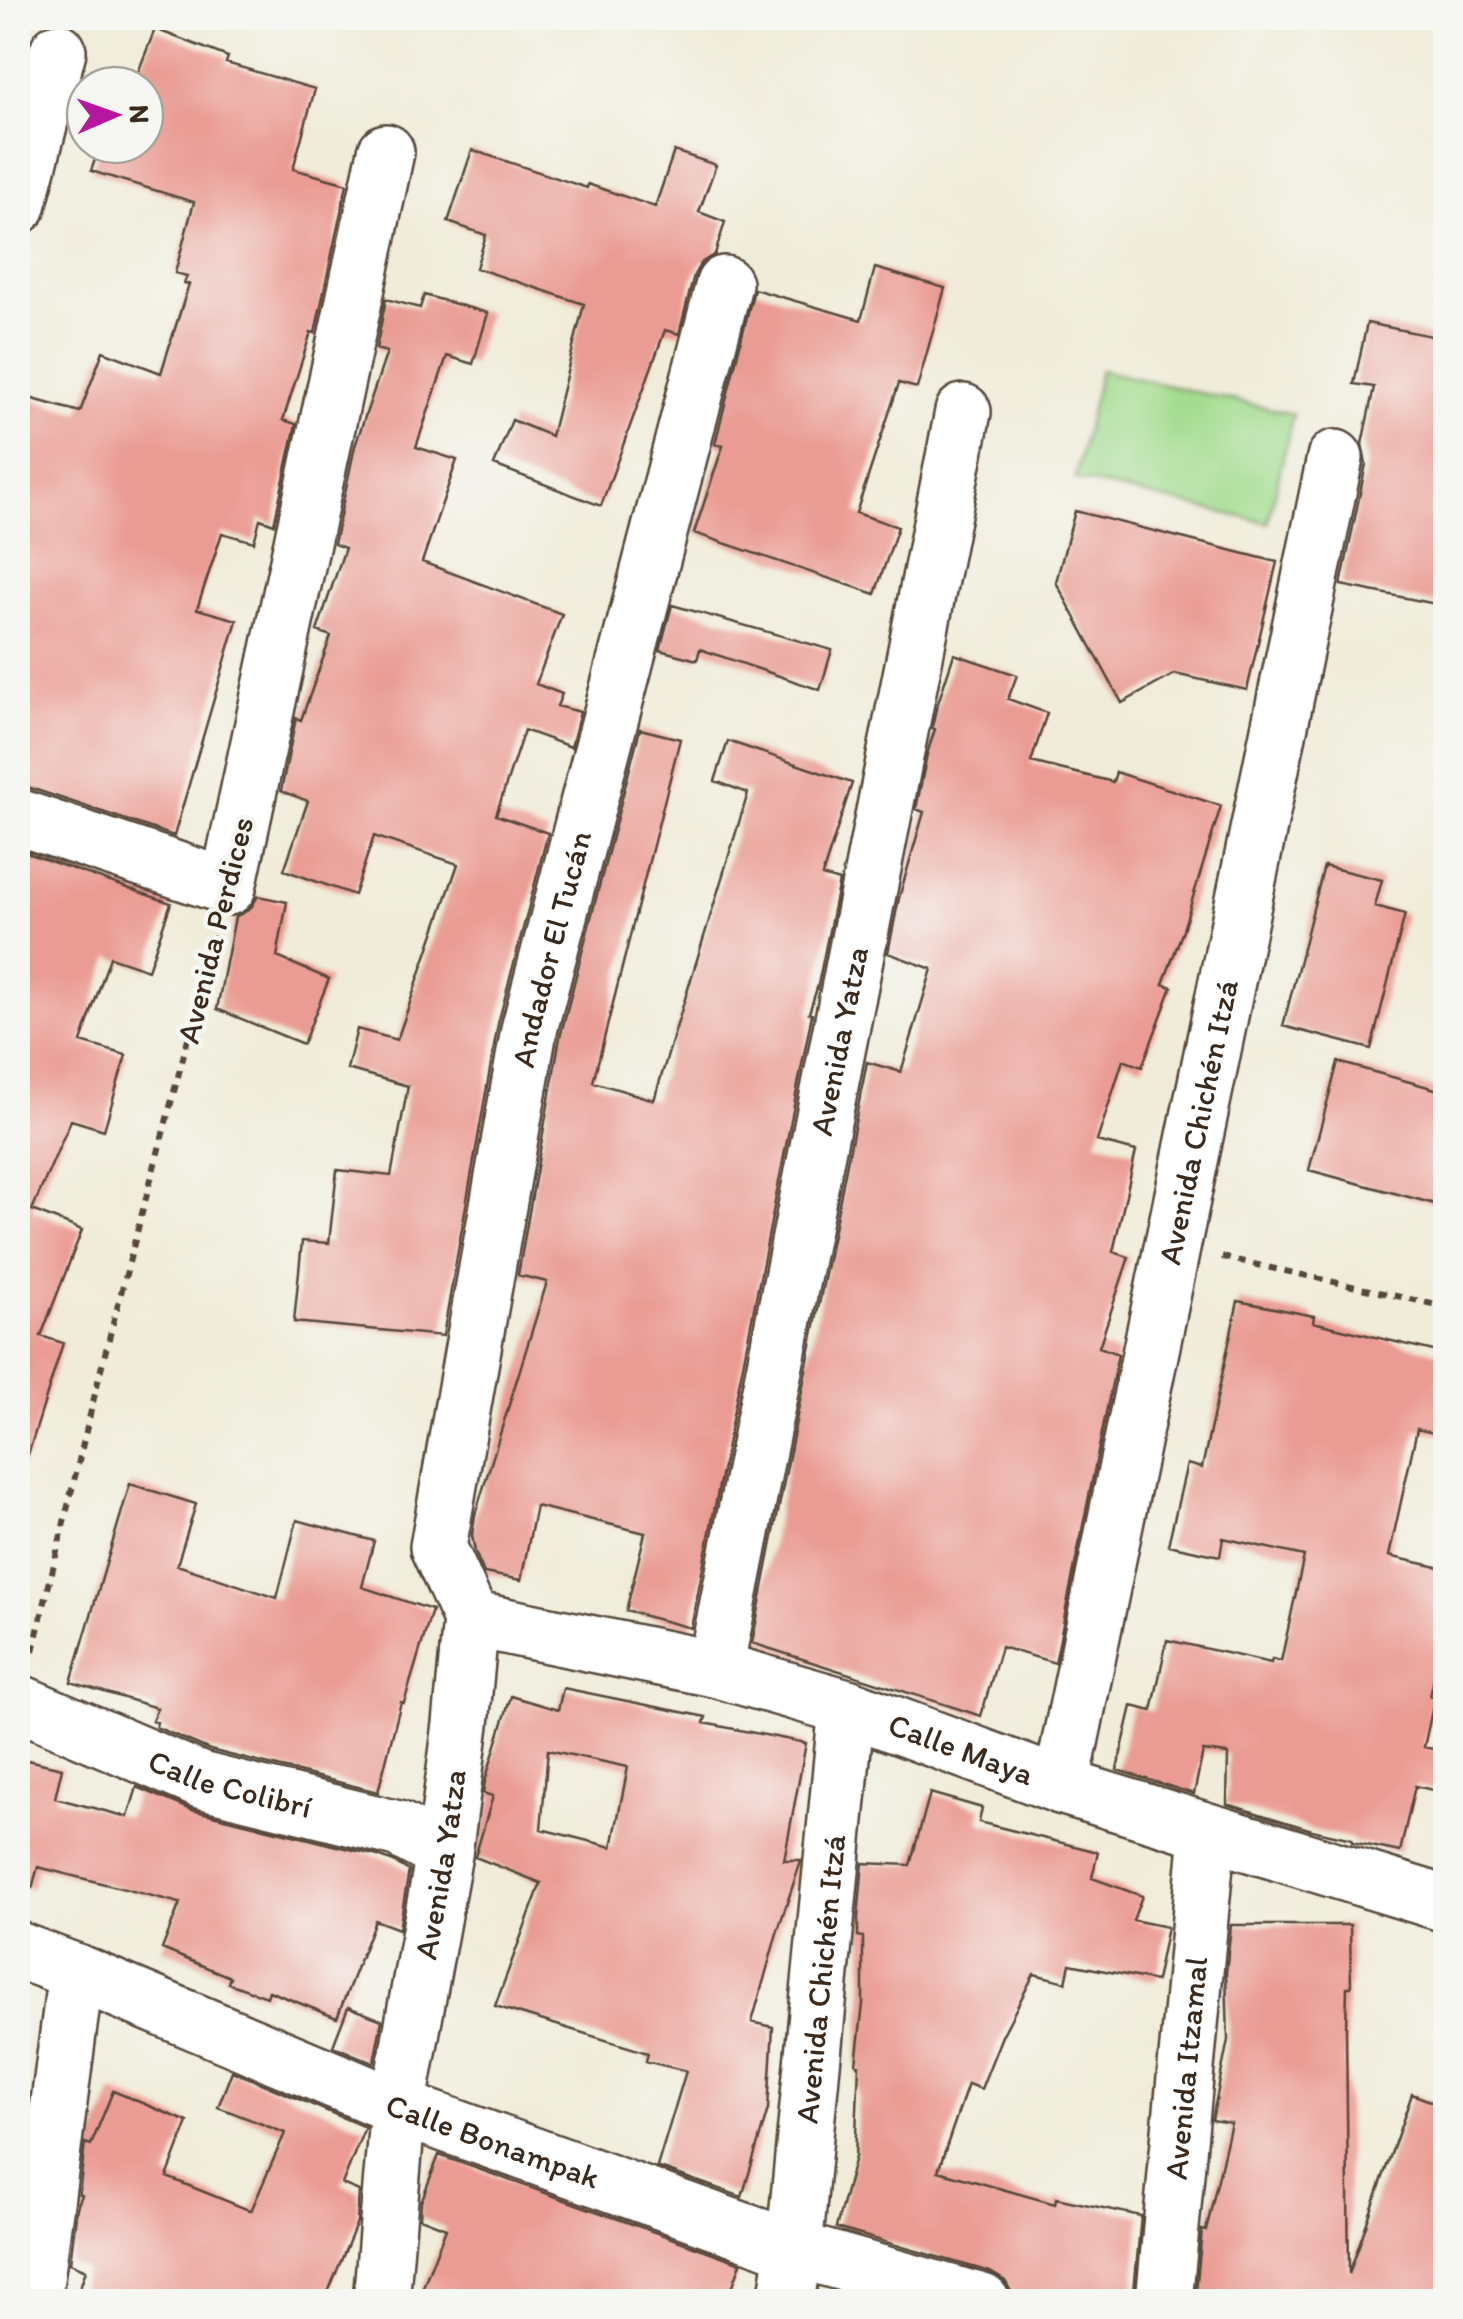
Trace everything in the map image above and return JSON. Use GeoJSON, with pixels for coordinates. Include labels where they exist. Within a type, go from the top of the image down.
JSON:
{"type":"FeatureCollection","features":[{"type":"Feature","properties":{"kind":"street"},"geometry":{"type":"LineString","coordinates":[[18,206],[58,51]]}},
{"type":"Feature","properties":{"kind":"street","name":"Avenida Perdices"},"geometry":{"type":"LineString","coordinates":[[228,887],[386,152]]}},
{"type":"Feature","properties":{"kind":"street","name":"Andador El Tucán"},"geometry":{"type":"LineString","coordinates":[[471,1619],[438,1547],[528,1030],[724,284]]}},
{"type":"Feature","properties":{"kind":"street","name":"Avenida Yatza"},"geometry":{"type":"LineString","coordinates":[[716,1669],[964,412]]}},
{"type":"Feature","properties":{"kind":"street","name":"Avenida Chichén Itzá"},"geometry":{"type":"LineString","coordinates":[[1062,1786],[1335,458]]}},
{"type":"Feature","properties":{"kind":"street"},"geometry":{"type":"LineString","coordinates":[[18,817],[228,887]]}},
{"type":"Feature","properties":{"kind":"street","name":"Calle Maya"},"geometry":{"type":"LineString","coordinates":[[471,1619],[716,1669],[846,1707],[1062,1786],[1446,1904]]}},
{"type":"Feature","properties":{"kind":"street","name":"Avenida Yatza"},"geometry":{"type":"LineString","coordinates":[[381,2302],[398,2107],[444,1854],[471,1619]]}},
{"type":"Feature","properties":{"kind":"street","name":"Calle Colibrí"},"geometry":{"type":"LineString","coordinates":[[19,1703],[200,1780],[398,1829],[444,1854]]}},
{"type":"Feature","properties":{"kind":"street","name":"Avenida Chichén Itzá"},"geometry":{"type":"LineString","coordinates":[[790,2275],[846,1707]]}},
{"type":"Feature","properties":{"kind":"street","name":"Avenida Itzamal"},"geometry":{"type":"LineString","coordinates":[[1164,2302],[1208,1833]]}},
{"type":"Feature","properties":{"kind":"street","name":"Calle Bonampak"},"geometry":{"type":"LineString","coordinates":[[18,1950],[790,2275],[982,2302]]}},
{"type":"Feature","properties":{"kind":"street"},"geometry":{"type":"LineString","coordinates":[[33,2302],[76,1972]]}},
{"type":"Feature","properties":{"kind":"path","name":"Avenida Perdices"},"geometry":{"type":"LineString","coordinates":[[19,1703],[101,1369],[228,887]]}},
{"type":"Feature","properties":{"kind":"path"},"geometry":{"type":"LineString","coordinates":[[1172,1246],[1446,1307]]}},
{"type":"Feature","properties":{"kind":"green space"},"geometry":{"type":"Polygon","coordinates":[[[1100,370],[1293,414],[1268,523],[1075,479],[1100,370]]]}},
{"type":"Feature","properties":{"kind":"building"},"geometry":{"type":"Polygon","coordinates":[[[155,29],[228,57],[226,63],[315,89],[293,169],[347,184],[315,333],[311,332],[283,420],[296,424],[274,524],[260,519],[254,542],[222,533],[197,609],[237,620],[174,836],[18,787],[18,395],[80,412],[103,351],[161,373],[189,284],[184,283],[187,276],[175,273],[194,202],[91,171],[93,165],[165,165],[165,65],[141,65],[155,29]]]}},
{"type":"Feature","properties":{"kind":"building"},"geometry":{"type":"Polygon","coordinates":[[[472,150],[655,207],[674,151],[716,165],[699,212],[725,222],[715,254],[701,263],[694,275],[679,334],[665,330],[601,506],[494,465],[512,420],[551,436],[584,304],[476,268],[486,235],[448,222],[472,150]]]}},
{"type":"Feature","properties":{"kind":"building"},"geometry":{"type":"Polygon","coordinates":[[[875,268],[945,288],[917,388],[899,383],[856,513],[898,527],[875,594],[694,533],[723,446],[715,444],[754,289],[861,320],[875,268]]]}},
{"type":"Feature","properties":{"kind":"building"},"geometry":{"type":"Polygon","coordinates":[[[424,295],[488,313],[473,364],[447,356],[416,447],[457,460],[422,562],[562,614],[536,684],[562,694],[557,706],[580,712],[571,747],[524,730],[496,815],[548,833],[498,1024],[443,1336],[294,1322],[302,1241],[329,1243],[337,1170],[391,1176],[408,1086],[347,1069],[357,1029],[397,1040],[458,864],[374,836],[354,895],[284,870],[308,801],[281,791],[296,718],[301,720],[331,636],[317,631],[345,548],[334,544],[355,446],[387,352],[376,349],[386,299],[420,308],[424,295]]]}},
{"type":"Feature","properties":{"kind":"building"},"geometry":{"type":"Polygon","coordinates":[[[1367,323],[1446,339],[1446,606],[1341,585],[1366,464],[1362,444],[1374,387],[1354,384],[1367,323]]]}},
{"type":"Feature","properties":{"kind":"building"},"geometry":{"type":"Polygon","coordinates":[[[1075,511],[1277,562],[1247,690],[1175,674],[1122,703],[1056,582],[1075,511]]]}},
{"type":"Feature","properties":{"kind":"building"},"geometry":{"type":"Polygon","coordinates":[[[672,605],[832,650],[820,690],[700,649],[697,660],[660,650],[672,605]]]}},
{"type":"Feature","properties":{"kind":"building"},"geometry":{"type":"Polygon","coordinates":[[[954,654],[1017,675],[1008,699],[1047,713],[1031,762],[1113,782],[1116,772],[1221,806],[1163,984],[1172,987],[1142,1067],[1123,1060],[1097,1141],[1136,1151],[1113,1252],[1129,1257],[1099,1347],[1118,1354],[1055,1663],[1001,1647],[981,1716],[752,1643],[867,1062],[901,1072],[932,969],[888,953],[924,812],[916,809],[936,709],[954,654]]]}},
{"type":"Feature","properties":{"kind":"building"},"geometry":{"type":"Polygon","coordinates":[[[640,729],[680,739],[593,1082],[654,1100],[748,793],[715,781],[728,741],[852,783],[822,876],[839,881],[809,1013],[812,1014],[691,1628],[626,1611],[645,1533],[536,1506],[521,1580],[484,1573],[472,1535],[547,1282],[518,1275],[560,1037],[640,729]]]}},
{"type":"Feature","properties":{"kind":"building"},"geometry":{"type":"Polygon","coordinates":[[[18,850],[171,903],[148,970],[110,957],[81,1042],[126,1055],[104,1130],[71,1120],[32,1210],[82,1230],[41,1336],[63,1343],[27,1458],[18,1456],[18,850]]]}},
{"type":"Feature","properties":{"kind":"building"},"geometry":{"type":"Polygon","coordinates":[[[1324,866],[1382,880],[1375,906],[1405,914],[1371,1049],[1283,1026],[1324,866]]]}},
{"type":"Feature","properties":{"kind":"building"},"geometry":{"type":"Polygon","coordinates":[[[258,896],[287,902],[277,957],[329,979],[303,1044],[217,1009],[235,917],[250,909],[258,896]]]}},
{"type":"Feature","properties":{"kind":"building"},"geometry":{"type":"Polygon","coordinates":[[[1338,1062],[1446,1092],[1446,1207],[1309,1170],[1338,1062]]]}},
{"type":"Feature","properties":{"kind":"building"},"geometry":{"type":"Polygon","coordinates":[[[1238,1301],[1314,1316],[1313,1322],[1446,1354],[1446,1436],[1417,1429],[1389,1556],[1446,1569],[1446,1626],[1430,1696],[1435,1697],[1424,1747],[1446,1752],[1446,1793],[1415,1786],[1400,1852],[1352,1842],[1227,1804],[1228,1754],[1203,1751],[1194,1794],[1117,1770],[1132,1706],[1152,1711],[1167,1640],[1271,1663],[1272,1659],[1281,1661],[1304,1556],[1223,1538],[1220,1556],[1168,1545],[1187,1464],[1202,1468],[1238,1301]]]}},
{"type":"Feature","properties":{"kind":"building"},"geometry":{"type":"Polygon","coordinates":[[[130,1484],[196,1504],[177,1565],[277,1598],[297,1520],[374,1541],[362,1587],[432,1610],[404,1703],[401,1702],[378,1792],[210,1750],[156,1727],[157,1722],[152,1721],[157,1708],[71,1682],[130,1484]]]}},
{"type":"Feature","properties":{"kind":"building"},"geometry":{"type":"Polygon","coordinates":[[[563,1688],[706,1717],[704,1723],[806,1743],[784,1860],[801,1860],[752,2022],[773,2027],[768,2109],[742,2197],[657,2167],[686,2071],[646,2061],[648,2053],[495,2006],[541,1883],[475,1857],[493,1796],[483,1793],[485,1781],[511,1696],[558,1710],[563,1688]],[[548,1750],[541,1829],[612,1847],[628,1767],[548,1750]]]}},
{"type":"Feature","properties":{"kind":"building"},"geometry":{"type":"Polygon","coordinates":[[[18,1758],[62,1768],[55,1798],[128,1817],[137,1787],[192,1810],[394,1862],[409,1871],[399,1929],[375,1920],[337,2018],[269,1991],[267,1997],[228,1983],[230,1977],[162,1949],[180,1903],[38,1867],[32,1888],[18,1886],[18,1758]]]}},
{"type":"Feature","properties":{"kind":"building"},"geometry":{"type":"Polygon","coordinates":[[[930,1793],[982,1808],[979,1822],[1098,1852],[1092,1878],[1142,1896],[1133,1920],[1167,1927],[1156,1981],[1070,1964],[1066,1982],[1034,1974],[1002,2036],[981,2089],[968,2084],[938,2171],[1055,2204],[1056,2198],[1141,2216],[1133,2302],[1012,2302],[1005,2281],[990,2272],[836,2228],[855,2157],[859,2065],[856,2064],[863,2004],[863,1937],[858,1936],[858,1918],[863,1863],[910,1865],[930,1793]]]}},
{"type":"Feature","properties":{"kind":"building"},"geometry":{"type":"Polygon","coordinates":[[[1231,1925],[1350,1925],[1351,1987],[1347,1987],[1346,2028],[1349,2274],[1412,2094],[1446,2107],[1446,2302],[1195,2302],[1202,2230],[1206,2231],[1231,2123],[1212,2120],[1228,2040],[1226,1973],[1231,1925]]]}},
{"type":"Feature","properties":{"kind":"building"},"geometry":{"type":"Polygon","coordinates":[[[348,2007],[382,2020],[374,2063],[333,2046],[348,2007]]]}},
{"type":"Feature","properties":{"kind":"building"},"geometry":{"type":"Polygon","coordinates":[[[232,2071],[365,2127],[342,2184],[359,2191],[357,2222],[324,2302],[75,2302],[86,2270],[70,2263],[82,2195],[79,2194],[85,2143],[91,2145],[113,2091],[188,2122],[167,2177],[251,2211],[285,2133],[218,2107],[232,2071]]]}},
{"type":"Feature","properties":{"kind":"building"},"geometry":{"type":"Polygon","coordinates":[[[439,2155],[741,2263],[727,2302],[417,2302],[446,2228],[420,2218],[421,2202],[439,2155]]]}}]}
